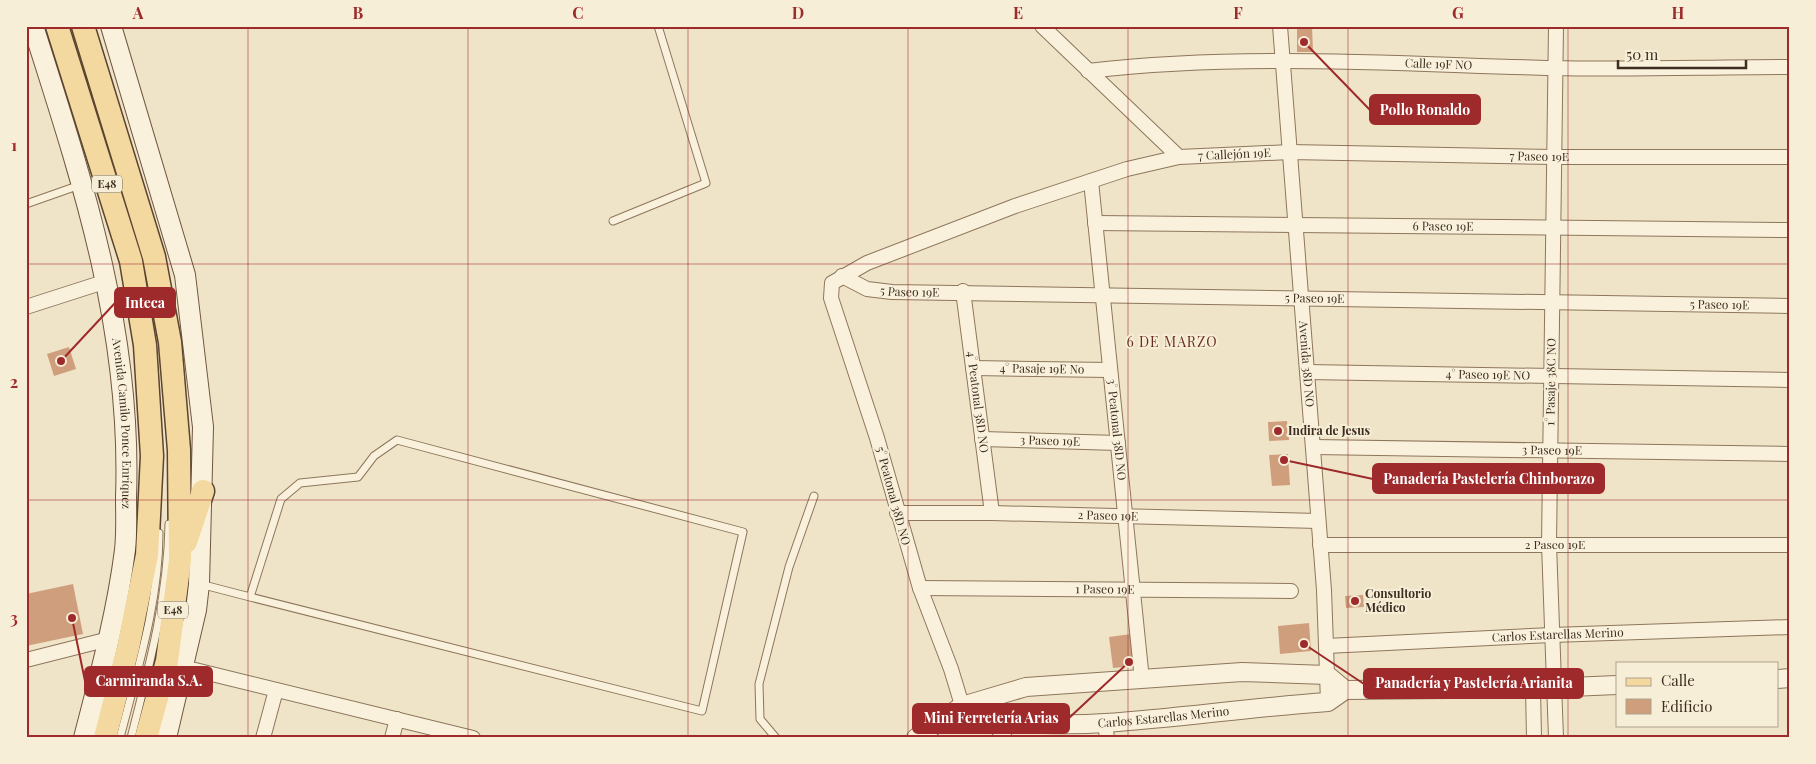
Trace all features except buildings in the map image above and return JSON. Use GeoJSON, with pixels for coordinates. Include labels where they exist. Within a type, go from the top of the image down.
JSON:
{"type":"FeatureCollection","features":[{"type":"Feature","properties":{"kind":"main road","name":"Avenida Camilo Ponce Enríquez"},"geometry":{"type":"LineString","coordinates":[[32,26],[83,184],[107,281],[117,342],[128,444],[125,549],[109,639],[84,738]]}},
{"type":"Feature","properties":{"kind":"main road","name":"Avenida Camilo Ponce Enríquez"},"geometry":{"type":"LineString","coordinates":[[57,26],[131,261],[145,345],[152,456],[147,555],[128,648],[105,738]]}},
{"type":"Feature","properties":{"kind":"main road","name":"E48"},"geometry":{"type":"LineString","coordinates":[[83,26],[154,257],[170,342],[179,450],[180,560],[166,661],[146,738]]}},
{"type":"Feature","properties":{"kind":"main road","name":"E48"},"geometry":{"type":"LineString","coordinates":[[111,26],[185,275],[203,427],[203,491],[199,584],[184,667],[166,738]]}},
{"type":"Feature","properties":{"kind":"main road"},"geometry":{"type":"LineString","coordinates":[[180,560],[203,491]]}},
{"type":"Feature","properties":{"kind":"street"},"geometry":{"type":"LineString","coordinates":[[1042,26],[1179,157]]}},
{"type":"Feature","properties":{"kind":"street","name":"Avenida 38D NO"},"geometry":{"type":"LineString","coordinates":[[1280,26],[1320,544],[1328,702]]}},
{"type":"Feature","properties":{"kind":"street","name":"1° Pasaje 38C NO"},"geometry":{"type":"LineString","coordinates":[[1556,26],[1548,544],[1556,738]]}},
{"type":"Feature","properties":{"kind":"street","name":"Calle 19F NO"},"geometry":{"type":"LineString","coordinates":[[1088,71],[1130,66],[1282,60],[1555,68],[1790,67]]}},
{"type":"Feature","properties":{"kind":"street","name":"7 Callejón 19E"},"geometry":{"type":"LineString","coordinates":[[842,276],[867,263],[987,217],[1127,169],[1179,157],[1290,152]]}},
{"type":"Feature","properties":{"kind":"street","name":"7 Paseo 19E"},"geometry":{"type":"LineString","coordinates":[[1290,152],[1554,157],[1790,157]]}},
{"type":"Feature","properties":{"kind":"street","name":"3° Peatonal 38D NO"},"geometry":{"type":"LineString","coordinates":[[1091,181],[1142,680]]}},
{"type":"Feature","properties":{"kind":"street","name":"6 Paseo 19E"},"geometry":{"type":"LineString","coordinates":[[1095,223],[1790,230]]}},
{"type":"Feature","properties":{"kind":"street","name":"5 Paseo 19E"},"geometry":{"type":"LineString","coordinates":[[842,276],[867,289],[892,292],[963,291],[1301,299],[1790,306]]}},
{"type":"Feature","properties":{"kind":"street","name":"5° Peatonal 38D NO"},"geometry":{"type":"LineString","coordinates":[[842,276],[832,283],[831,298],[878,438],[897,513],[920,588],[951,669],[964,712]]}},
{"type":"Feature","properties":{"kind":"street"},"geometry":{"type":"LineString","coordinates":[[26,307],[107,281]]}},
{"type":"Feature","properties":{"kind":"street","name":"4° Peatonal 38D NO"},"geometry":{"type":"LineString","coordinates":[[963,291],[992,513]]}},
{"type":"Feature","properties":{"kind":"street","name":"4° Pasaje 19E No"},"geometry":{"type":"LineString","coordinates":[[973,368],[1110,370]]}},
{"type":"Feature","properties":{"kind":"street","name":"4° Paseo 19E NO"},"geometry":{"type":"LineString","coordinates":[[1307,372],[1790,380]]}},
{"type":"Feature","properties":{"kind":"street","name":"3 Paseo 19E"},"geometry":{"type":"LineString","coordinates":[[982,439],[1118,444]]}},
{"type":"Feature","properties":{"kind":"street","name":"3 Paseo 19E"},"geometry":{"type":"LineString","coordinates":[[1313,447],[1790,454]]}},
{"type":"Feature","properties":{"kind":"street","name":"2 Paseo 19E"},"geometry":{"type":"LineString","coordinates":[[897,513],[992,513],[1125,518],[1318,521]]}},
{"type":"Feature","properties":{"kind":"street","name":"2 Paseo 19E"},"geometry":{"type":"LineString","coordinates":[[1320,544],[1790,545]]}},
{"type":"Feature","properties":{"kind":"street","name":"1 Paseo 19E"},"geometry":{"type":"LineString","coordinates":[[920,588],[1291,591]]}},
{"type":"Feature","properties":{"kind":"street","name":"Carlos Estarellas Merino"},"geometry":{"type":"LineString","coordinates":[[1326,646],[1552,634],[1790,627]]}},
{"type":"Feature","properties":{"kind":"street"},"geometry":{"type":"LineString","coordinates":[[26,660],[109,639]]}},
{"type":"Feature","properties":{"kind":"street"},"geometry":{"type":"LineString","coordinates":[[184,667],[473,738]]}},
{"type":"Feature","properties":{"kind":"street"},"geometry":{"type":"LineString","coordinates":[[916,738],[946,718],[964,712],[982,700],[1026,687],[1242,672],[1327,675],[1345,690],[1555,688],[1616,685]]}},
{"type":"Feature","properties":{"kind":"street"},"geometry":{"type":"LineString","coordinates":[[1533,688],[1534,738]]}},
{"type":"Feature","properties":{"kind":"street"},"geometry":{"type":"LineString","coordinates":[[263,738],[276,690]]}},
{"type":"Feature","properties":{"kind":"street","name":"Carlos Estarellas Merino"},"geometry":{"type":"LineString","coordinates":[[964,712],[991,720],[1106,730],[1328,702],[1345,690]]}},
{"type":"Feature","properties":{"kind":"street"},"geometry":{"type":"LineString","coordinates":[[982,700],[991,720],[1005,738]]}},
{"type":"Feature","properties":{"kind":"street"},"geometry":{"type":"LineString","coordinates":[[392,738],[397,719]]}},
{"type":"Feature","properties":{"kind":"lane"},"geometry":{"type":"LineString","coordinates":[[613,222],[706,184],[658,26]]}},
{"type":"Feature","properties":{"kind":"lane"},"geometry":{"type":"LineString","coordinates":[[26,204],[83,184]]}},
{"type":"Feature","properties":{"kind":"lane"},"geometry":{"type":"LineString","coordinates":[[199,584],[250,597],[702,711],[743,532],[397,440],[374,456],[358,477],[300,483],[282,499],[250,597]]}},
{"type":"Feature","properties":{"kind":"lane"},"geometry":{"type":"LineString","coordinates":[[169,478],[179,450]]}},
{"type":"Feature","properties":{"kind":"lane","name":"Avenida Camilo Ponce Enríquez"},"geometry":{"type":"LineString","coordinates":[[152,456],[159,477],[159,487]]}},
{"type":"Feature","properties":{"kind":"lane"},"geometry":{"type":"LineString","coordinates":[[776,738],[760,719],[758,684],[789,567],[814,496]]}},
{"type":"Feature","properties":{"kind":"lane"},"geometry":{"type":"LineString","coordinates":[[159,625],[168,552],[169,515]]}},
{"type":"Feature","properties":{"kind":"lane"},"geometry":{"type":"LineString","coordinates":[[120,738],[145,643],[159,552],[159,524]]}},
{"type":"Feature","properties":{"kind":"lane"},"geometry":{"type":"LineString","coordinates":[[131,738],[159,625],[180,560]]}},
{"type":"Feature","properties":{"kind":"place","name":"Pollo Ronaldo"},"geometry":{"type":"Point","coordinates":[1304,42]}},
{"type":"Feature","properties":{"kind":"place","name":"Inteca"},"geometry":{"type":"Point","coordinates":[61,361]}},
{"type":"Feature","properties":{"kind":"place","name":"Indira de Jesus"},"geometry":{"type":"Point","coordinates":[1278,431]}},
{"type":"Feature","properties":{"kind":"place","name":"Panadería Pastelería Chinborazo"},"geometry":{"type":"Point","coordinates":[1284,460]}},
{"type":"Feature","properties":{"kind":"place","name":"Consultorio Médico"},"geometry":{"type":"Point","coordinates":[1355,601]}},
{"type":"Feature","properties":{"kind":"place","name":"Carmiranda S.A."},"geometry":{"type":"Point","coordinates":[72,618]}},
{"type":"Feature","properties":{"kind":"place","name":"Panadería y Pastelería Arianita"},"geometry":{"type":"Point","coordinates":[1304,644]}},
{"type":"Feature","properties":{"kind":"place","name":"Mini Ferretería Arias"},"geometry":{"type":"Point","coordinates":[1129,662]}},
{"type":"Feature","properties":{"kind":"district","name":"6 DE MARZO"},"geometry":{"type":"Point","coordinates":[1172,342]}}]}
